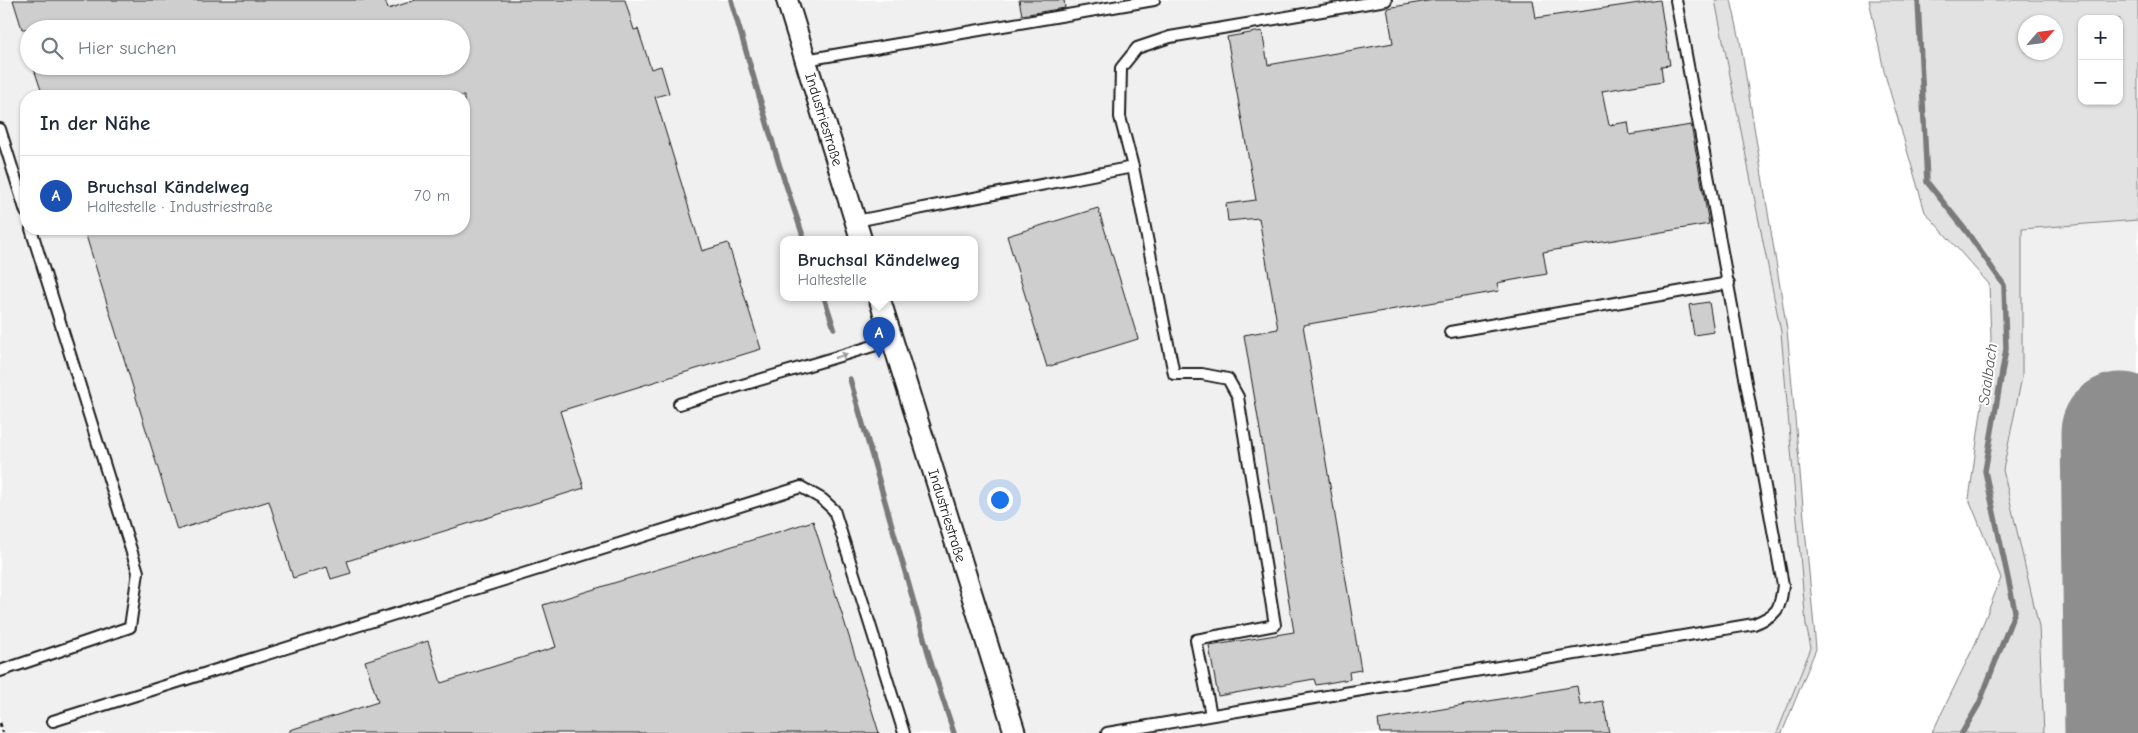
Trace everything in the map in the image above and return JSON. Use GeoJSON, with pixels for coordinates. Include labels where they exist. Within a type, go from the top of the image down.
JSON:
{"type":"FeatureCollection","features":[{"type":"Feature","properties":{"kind":"street","name":"Industriestraße"},"geometry":{"type":"LineString","coordinates":[[787,0],[858,230]]}},
{"type":"Feature","properties":{"kind":"street","name":"Industriestraße"},"geometry":{"type":"LineString","coordinates":[[881,301],[886,342],[1015,733]]}},
{"type":"Feature","properties":{"kind":"lane"},"geometry":{"type":"LineString","coordinates":[[805,60],[1154,0]]}},
{"type":"Feature","properties":{"kind":"lane"},"geometry":{"type":"LineString","coordinates":[[1211,715],[1196,640],[1276,625],[1238,397],[1228,379],[1202,374],[1174,374],[1120,117],[1121,68],[1137,48],[1170,37],[1386,0]]}},
{"type":"Feature","properties":{"kind":"lane"},"geometry":{"type":"LineString","coordinates":[[1106,733],[1754,624],[1772,617],[1780,606],[1784,585],[1676,0]]}},
{"type":"Feature","properties":{"kind":"lane"},"geometry":{"type":"LineString","coordinates":[[0,129],[20,193]]}},
{"type":"Feature","properties":{"kind":"lane"},"geometry":{"type":"LineString","coordinates":[[858,230],[1132,167]]}},
{"type":"Feature","properties":{"kind":"lane"},"geometry":{"type":"LineString","coordinates":[[0,671],[130,627],[138,572],[33,235]]}},
{"type":"Feature","properties":{"kind":"lane"},"geometry":{"type":"LineString","coordinates":[[1450,332],[1729,283]]}},
{"type":"Feature","properties":{"kind":"lane"},"geometry":{"type":"LineString","coordinates":[[679,404],[886,342]]}},
{"type":"Feature","properties":{"kind":"lane"},"geometry":{"type":"LineString","coordinates":[[53,721],[801,487],[822,499],[834,510],[904,733]]}},
{"type":"Feature","properties":{"kind":"path"},"geometry":{"type":"LineString","coordinates":[[0,724],[3,733]]}},
{"type":"Feature","properties":{"kind":"shaded area"},"geometry":{"type":"Polygon","coordinates":[[[0,0],[1715,0],[1781,332],[1806,625],[1811,648],[1777,733],[0,733],[0,0]]]}},
{"type":"Feature","properties":{"kind":"shaded area"},"geometry":{"type":"Polygon","coordinates":[[[1715,0],[1731,0],[1740,40],[1787,330],[1816,649],[1782,733],[1777,733],[1811,648],[1806,625],[1781,332],[1715,0]]]}},
{"type":"Feature","properties":{"kind":"shaded area"},"geometry":{"type":"Polygon","coordinates":[[[1869,0],[2138,0],[2138,220],[2022,229],[2022,377],[2003,470],[2039,627],[2044,733],[1932,733],[1976,642],[2001,578],[1969,499],[1991,339],[1989,284],[1925,212],[1884,71],[1869,0]]]}},
{"type":"Feature","properties":{"kind":"shaded area"},"geometry":{"type":"Polygon","coordinates":[[[2138,220],[2138,733],[2044,733],[2039,627],[2003,470],[2022,377],[2022,229],[2138,220]]]}},
{"type":"Feature","properties":{"kind":"building"},"geometry":{"type":"Polygon","coordinates":[[[13,0],[385,0],[388,9],[416,0],[625,0],[634,30],[638,29],[651,69],[661,66],[669,93],[655,97],[702,251],[728,243],[761,349],[560,411],[584,488],[347,561],[351,573],[331,579],[327,567],[293,578],[269,501],[177,530],[86,235],[470,235],[470,90],[41,90],[36,75],[470,75],[470,20],[20,20],[20,23],[13,0]]]}},
{"type":"Feature","properties":{"kind":"building"},"geometry":{"type":"Polygon","coordinates":[[[1019,0],[1064,0],[1065,8],[1022,15],[1019,0]]]}},
{"type":"Feature","properties":{"kind":"building"},"geometry":{"type":"Polygon","coordinates":[[[1434,0],[1533,0],[1536,18],[1660,0],[1670,65],[1661,66],[1663,81],[1602,91],[1609,125],[1628,122],[1630,135],[1691,125],[1709,224],[1543,252],[1547,274],[1497,283],[1499,291],[1303,325],[1361,670],[1349,672],[1350,679],[1316,685],[1314,679],[1218,696],[1209,646],[1294,632],[1244,335],[1278,329],[1259,218],[1228,221],[1226,204],[1256,200],[1227,37],[1262,31],[1268,65],[1393,43],[1387,8],[1434,0]]]}},
{"type":"Feature","properties":{"kind":"building"},"geometry":{"type":"Polygon","coordinates":[[[1098,208],[1138,339],[1047,367],[1007,236],[1098,208]]]}},
{"type":"Feature","properties":{"kind":"building"},"geometry":{"type":"Polygon","coordinates":[[[1709,302],[1714,332],[1694,335],[1689,305],[1709,302]]]}},
{"type":"Feature","properties":{"kind":"building"},"geometry":{"type":"Polygon","coordinates":[[[813,521],[879,733],[290,733],[290,730],[378,702],[365,661],[428,641],[441,683],[556,647],[543,605],[813,521]]]}},
{"type":"Feature","properties":{"kind":"building"},"geometry":{"type":"Polygon","coordinates":[[[1577,686],[1580,705],[1603,701],[1609,733],[1380,733],[1378,720],[1577,686]]]}},
{"type":"Feature","properties":{"kind":"waterway"},"geometry":{"type":"LineString","coordinates":[[731,0],[779,164],[803,236]]}},
{"type":"Feature","properties":{"kind":"waterway","name":"Saalbach"},"geometry":{"type":"LineString","coordinates":[[1918,0],[1927,182],[1967,232],[2004,285],[2006,349],[1985,471],[2015,611],[1979,704],[1962,733]]}},
{"type":"Feature","properties":{"kind":"waterway"},"geometry":{"type":"LineString","coordinates":[[825,301],[834,328]]}},
{"type":"Feature","properties":{"kind":"waterway"},"geometry":{"type":"LineString","coordinates":[[850,379],[932,666],[954,733]]}},
{"type":"Feature","properties":{"kind":"runway"},"geometry":{"type":"LineString","coordinates":[[2121,433],[2125,733]]}},
{"type":"Feature","properties":{"kind":"place","name":"Bruchsal Kändelweg"},"geometry":{"type":"Point","coordinates":[879,358]}}]}
